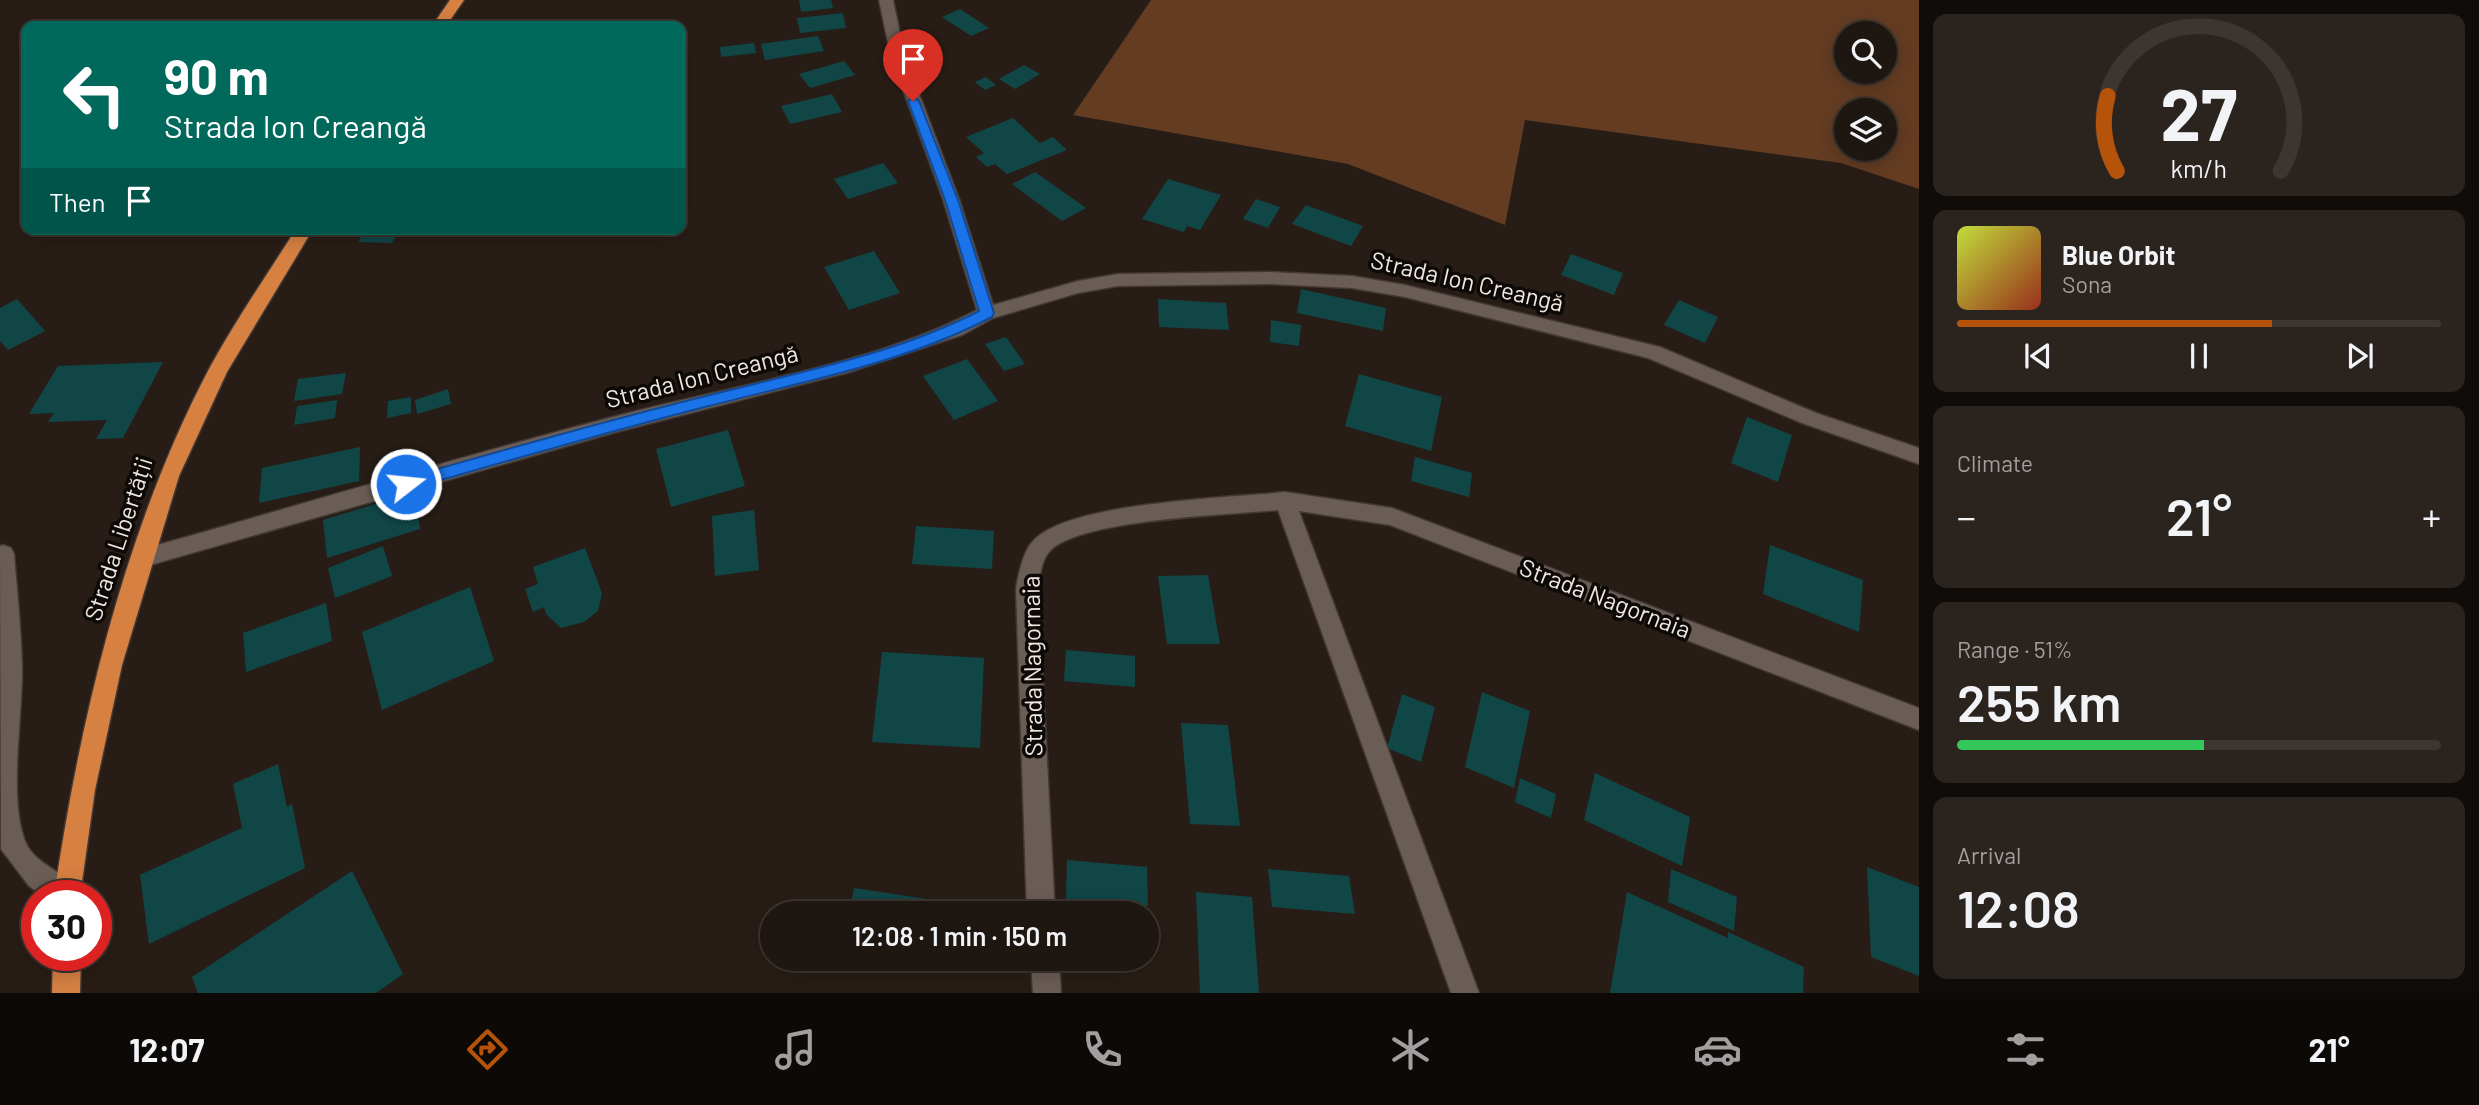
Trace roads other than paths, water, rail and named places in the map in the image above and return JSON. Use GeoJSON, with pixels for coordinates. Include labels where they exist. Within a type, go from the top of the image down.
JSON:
{"type":"FeatureCollection","features":[{"type":"Feature","properties":{"kind":"highway"},"geometry":{"type":"LineString","coordinates":[[442,21],[457,0]]}},
{"type":"Feature","properties":{"kind":"highway","name":"Strada Libertății"},"geometry":{"type":"LineString","coordinates":[[70,880],[92,741],[110,665],[169,476],[196,415],[239,332],[301,235]]}},
{"type":"Feature","properties":{"kind":"highway"},"geometry":{"type":"LineString","coordinates":[[66,971],[66,993]]}},
{"type":"Feature","properties":{"kind":"street"},"geometry":{"type":"LineString","coordinates":[[886,0],[898,57],[951,200],[987,313]]}},
{"type":"Feature","properties":{"kind":"street","name":"Strada Ion Creangă"},"geometry":{"type":"LineString","coordinates":[[144,558],[616,424],[846,366],[955,330],[987,313],[1078,287],[1118,280],[1270,278],[1352,282],[1478,307],[1653,352],[1809,418],[1919,456]]}},
{"type":"Feature","properties":{"kind":"street"},"geometry":{"type":"LineString","coordinates":[[1285,501],[1465,993]]}},
{"type":"Feature","properties":{"kind":"street","name":"Strada Nagornaia"},"geometry":{"type":"LineString","coordinates":[[1040,901],[1027,588],[1031,567],[1041,546],[1060,533],[1097,520],[1285,501],[1392,517],[1919,719]]}},
{"type":"Feature","properties":{"kind":"street"},"geometry":{"type":"LineString","coordinates":[[3,554],[10,666],[6,809],[14,849],[43,880]]}},
{"type":"Feature","properties":{"kind":"street"},"geometry":{"type":"LineString","coordinates":[[1046,971],[1048,993]]}}]}
